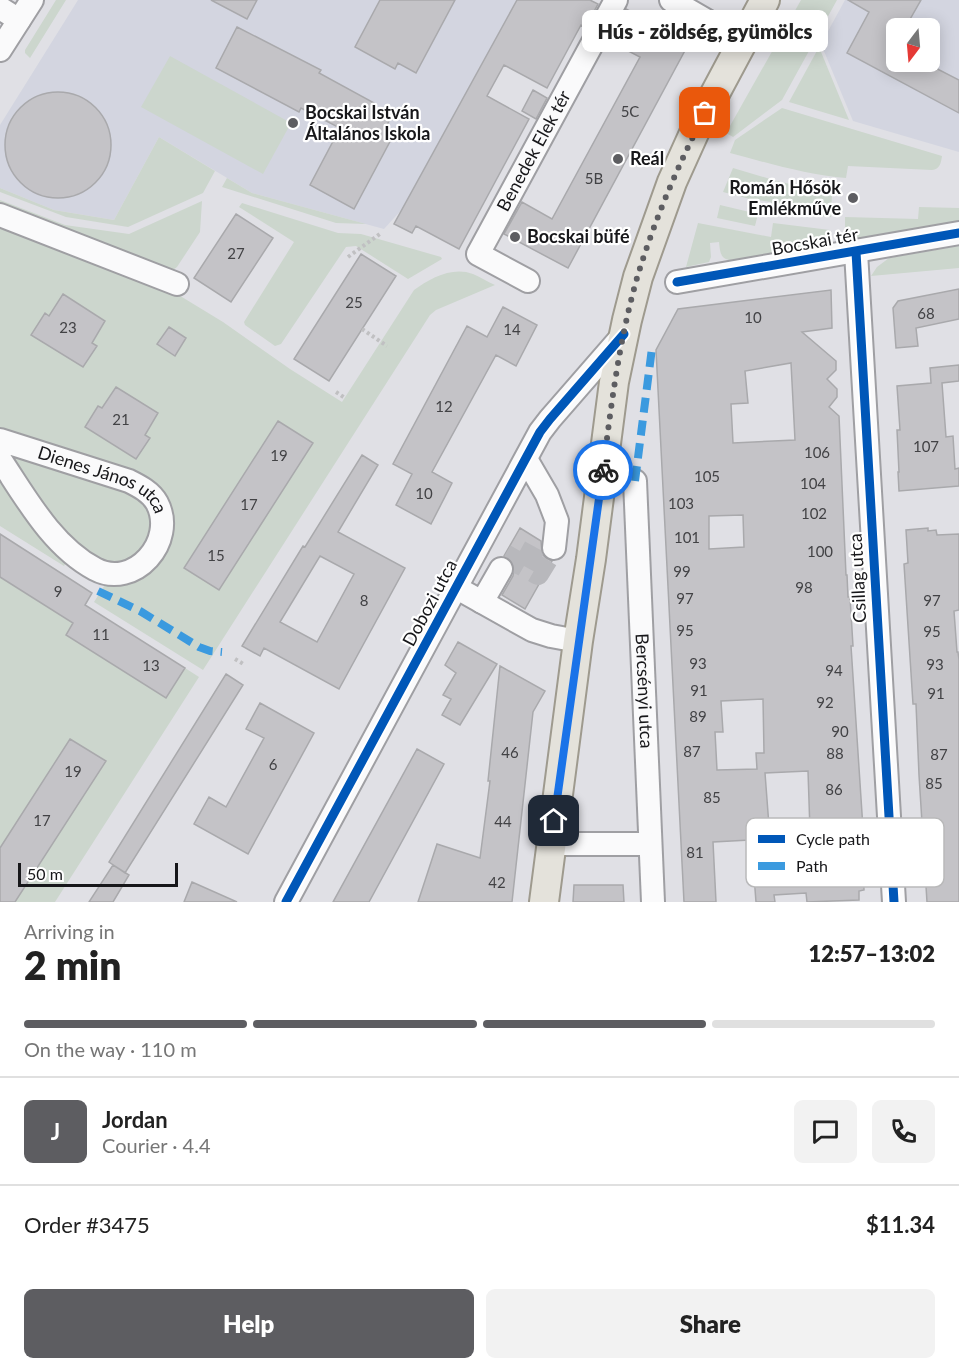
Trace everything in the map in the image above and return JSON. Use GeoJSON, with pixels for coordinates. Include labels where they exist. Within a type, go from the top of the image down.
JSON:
{"type":"FeatureCollection","features":[{"type":"Feature","properties":{"kind":"main road"},"geometry":{"type":"LineString","coordinates":[[544,902],[614,382],[624,334],[638,277],[672,182],[695,131],[765,0]]}},
{"type":"Feature","properties":{"kind":"street"},"geometry":{"type":"LineString","coordinates":[[0,50],[32,0]]}},
{"type":"Feature","properties":{"kind":"street","name":"Benedek Elek tér"},"geometry":{"type":"LineString","coordinates":[[528,280],[478,254],[616,0]]}},
{"type":"Feature","properties":{"kind":"street"},"geometry":{"type":"LineString","coordinates":[[671,0],[742,41]]}},
{"type":"Feature","properties":{"kind":"street"},"geometry":{"type":"LineString","coordinates":[[0,8],[19,20]]}},
{"type":"Feature","properties":{"kind":"street"},"geometry":{"type":"LineString","coordinates":[[0,215],[177,284]]}},
{"type":"Feature","properties":{"kind":"street","name":"Bocskai tér"},"geometry":{"type":"LineString","coordinates":[[677,282],[959,233]]}},
{"type":"Feature","properties":{"kind":"street","name":"Csillag utca"},"geometry":{"type":"LineString","coordinates":[[856,252],[889,818]]}},
{"type":"Feature","properties":{"kind":"street","name":"Dobozi utca"},"geometry":{"type":"LineString","coordinates":[[286,902],[540,432],[624,334]]}},
{"type":"Feature","properties":{"kind":"street","name":"Dienes János utca"},"geometry":{"type":"LineString","coordinates":[[0,440],[129,481],[141,487],[157,503],[161,515],[160,536],[156,549],[139,567],[128,572],[116,575],[96,570],[60,542],[47,527],[0,459]]}},
{"type":"Feature","properties":{"kind":"street"},"geometry":{"type":"LineString","coordinates":[[526,459],[547,495],[546,543]]}},
{"type":"Feature","properties":{"kind":"street","name":"Bercsényi utca"},"geometry":{"type":"LineString","coordinates":[[635,481],[653,902]]}},
{"type":"Feature","properties":{"kind":"street"},"geometry":{"type":"LineString","coordinates":[[510,490],[528,490],[547,495]]}},
{"type":"Feature","properties":{"kind":"street"},"geometry":{"type":"LineString","coordinates":[[482,542],[503,562],[483,602]]}},
{"type":"Feature","properties":{"kind":"street"},"geometry":{"type":"LineString","coordinates":[[457,588],[532,630],[578,641]]}},
{"type":"Feature","properties":{"kind":"street"},"geometry":{"type":"LineString","coordinates":[[551,844],[650,844]]}},
{"type":"Feature","properties":{"kind":"street","name":"Csillag utca"},"geometry":{"type":"LineString","coordinates":[[893,887],[894,902]]}},
{"type":"Feature","properties":{"kind":"path"},"geometry":{"type":"LineString","coordinates":[[348,257],[380,234]]}},
{"type":"Feature","properties":{"kind":"path"},"geometry":{"type":"LineString","coordinates":[[362,329],[387,346]]}},
{"type":"Feature","properties":{"kind":"path"},"geometry":{"type":"LineString","coordinates":[[336,392],[345,398]]}},
{"type":"Feature","properties":{"kind":"path"},"geometry":{"type":"LineString","coordinates":[[235,659],[245,665]]}},
{"type":"Feature","properties":{"kind":"shaded area"},"geometry":{"type":"Polygon","coordinates":[[[56,0],[66,0],[30,58],[25,50],[56,0]]]}},
{"type":"Feature","properties":{"kind":"shaded area","name":"Bocskai István Általános Iskola"},"geometry":{"type":"Polygon","coordinates":[[[78,0],[517,0],[404,207],[384,229],[252,193],[159,137],[114,220],[54,210],[0,188],[0,125],[78,0]]]}},
{"type":"Feature","properties":{"kind":"shaded area"},"geometry":{"type":"Polygon","coordinates":[[[801,0],[837,0],[782,100],[733,137],[726,133],[801,0]]]}},
{"type":"Feature","properties":{"kind":"shaded area"},"geometry":{"type":"Polygon","coordinates":[[[845,0],[959,0],[959,152],[853,121],[821,44],[845,0]]]}},
{"type":"Feature","properties":{"kind":"shaded area"},"geometry":{"type":"Polygon","coordinates":[[[819,47],[849,120],[789,102],[819,47]]]}},
{"type":"Feature","properties":{"kind":"shaded area"},"geometry":{"type":"Polygon","coordinates":[[[170,56],[291,123],[263,174],[141,107],[170,56]]]}},
{"type":"Feature","properties":{"kind":"shaded area"},"geometry":{"type":"Polygon","coordinates":[[[782,108],[942,156],[941,163],[932,170],[848,166],[846,178],[773,165],[730,153],[735,140],[782,108]]]}},
{"type":"Feature","properties":{"kind":"shaded area"},"geometry":{"type":"Polygon","coordinates":[[[159,137],[215,171],[203,193],[128,227],[66,217],[0,192],[0,188],[54,210],[114,220],[159,137]]]}},
{"type":"Feature","properties":{"kind":"shaded area"},"geometry":{"type":"Polygon","coordinates":[[[733,168],[832,194],[831,217],[772,211],[771,202],[723,192],[733,168]]]}},
{"type":"Feature","properties":{"kind":"shaded area"},"geometry":{"type":"Polygon","coordinates":[[[227,178],[252,193],[366,224],[336,223],[222,187],[227,178]]]}},
{"type":"Feature","properties":{"kind":"shaded area"},"geometry":{"type":"Polygon","coordinates":[[[0,200],[65,225],[129,234],[202,201],[200,232],[173,270],[0,207],[0,200]]]}},
{"type":"Feature","properties":{"kind":"shaded area"},"geometry":{"type":"Polygon","coordinates":[[[242,203],[338,233],[361,234],[442,259],[408,279],[356,246],[346,247],[281,344],[275,346],[244,322],[294,242],[239,207],[242,203]]]}},
{"type":"Feature","properties":{"kind":"shaded area"},"geometry":{"type":"Polygon","coordinates":[[[720,205],[758,214],[755,226],[717,218],[720,205]]]}},
{"type":"Feature","properties":{"kind":"shaded area"},"geometry":{"type":"Polygon","coordinates":[[[919,207],[959,208],[959,221],[845,240],[845,217],[918,219],[919,207]]]}},
{"type":"Feature","properties":{"kind":"shaded area"},"geometry":{"type":"Polygon","coordinates":[[[698,223],[771,237],[773,223],[830,230],[830,243],[730,260],[722,256],[719,242],[710,243],[709,262],[686,267],[698,223]]]}},
{"type":"Feature","properties":{"kind":"shaded area"},"geometry":{"type":"Polygon","coordinates":[[[0,225],[177,294],[342,402],[414,290],[427,281],[458,271],[473,274],[495,285],[436,310],[430,315],[203,670],[94,602],[106,583],[144,571],[161,559],[167,550],[172,521],[69,451],[0,428],[0,225]]]}},
{"type":"Feature","properties":{"kind":"shaded area"},"geometry":{"type":"Polygon","coordinates":[[[959,246],[959,268],[871,276],[877,267],[889,258],[959,246]]]}},
{"type":"Feature","properties":{"kind":"shaded area"},"geometry":{"type":"Polygon","coordinates":[[[10,454],[135,494],[145,502],[151,517],[151,530],[143,551],[119,565],[98,560],[73,541],[42,505],[10,454]]]}},
{"type":"Feature","properties":{"kind":"shaded area"},"geometry":{"type":"Polygon","coordinates":[[[0,478],[67,561],[64,566],[0,526],[0,478]]]}},
{"type":"Feature","properties":{"kind":"shaded area"},"geometry":{"type":"Polygon","coordinates":[[[0,577],[73,623],[66,635],[166,698],[185,668],[199,677],[55,902],[0,902],[0,577]]]}},
{"type":"Feature","properties":{"kind":"building"},"geometry":{"type":"Polygon","coordinates":[[[211,0],[257,0],[247,19],[211,0]]]}},
{"type":"Feature","properties":{"kind":"building"},"geometry":{"type":"Polygon","coordinates":[[[380,0],[455,0],[416,73],[398,63],[395,69],[355,47],[380,0]]]}},
{"type":"Feature","properties":{"kind":"building"},"geometry":{"type":"Polygon","coordinates":[[[517,0],[590,0],[598,4],[585,28],[581,25],[547,88],[504,65],[487,96],[529,119],[459,249],[416,226],[412,233],[394,224],[517,0]]]}},
{"type":"Feature","properties":{"kind":"building"},"geometry":{"type":"Polygon","coordinates":[[[848,0],[921,0],[911,18],[886,18],[886,72],[940,70],[959,80],[959,113],[847,53],[869,12],[848,0]]]}},
{"type":"Feature","properties":{"kind":"building"},"geometry":{"type":"Polygon","coordinates":[[[626,9],[689,43],[568,268],[504,234],[522,202],[552,219],[640,57],[609,41],[626,9]]]}},
{"type":"Feature","properties":{"kind":"building"},"geometry":{"type":"Polygon","coordinates":[[[237,27],[321,70],[319,73],[376,104],[373,110],[390,119],[385,129],[394,134],[354,209],[310,185],[340,128],[301,108],[299,112],[216,68],[237,27]]]}},
{"type":"Feature","properties":{"kind":"building"},"geometry":{"type":"Polygon","coordinates":[[[533,90],[547,98],[536,119],[522,111],[533,90]]]}},
{"type":"Feature","properties":{"kind":"building"},"geometry":{"type":"Polygon","coordinates":[[[58,92],[78,96],[95,108],[107,125],[111,145],[107,165],[95,182],[78,194],[58,198],[38,194],[21,182],[9,165],[5,145],[9,125],[21,108],[38,96],[58,92]]]}},
{"type":"Feature","properties":{"kind":"building"},"geometry":{"type":"Polygon","coordinates":[[[236,214],[273,238],[231,302],[194,278],[236,214]]]}},
{"type":"Feature","properties":{"kind":"building"},"geometry":{"type":"Polygon","coordinates":[[[361,254],[396,276],[329,381],[294,359],[361,254]]]}},
{"type":"Feature","properties":{"kind":"building"},"geometry":{"type":"Polygon","coordinates":[[[959,289],[959,319],[916,328],[918,346],[896,348],[893,308],[898,301],[959,289]]]}},
{"type":"Feature","properties":{"kind":"building"},"geometry":{"type":"Polygon","coordinates":[[[831,290],[832,328],[802,332],[836,361],[836,370],[827,379],[837,389],[837,397],[829,407],[839,416],[846,575],[848,597],[850,597],[862,818],[810,818],[808,771],[765,773],[768,818],[746,818],[746,840],[713,842],[716,902],[684,902],[656,350],[678,309],[831,290]],[[791,363],[745,371],[748,403],[731,404],[733,443],[795,440],[791,363]],[[743,515],[709,516],[709,549],[744,547],[743,515]],[[763,699],[721,701],[723,732],[715,732],[717,770],[757,769],[756,753],[764,753],[763,699]]]}},
{"type":"Feature","properties":{"kind":"building"},"geometry":{"type":"Polygon","coordinates":[[[63,294],[105,321],[92,343],[97,346],[83,367],[31,335],[45,313],[49,316],[63,294]]]}},
{"type":"Feature","properties":{"kind":"building"},"geometry":{"type":"Polygon","coordinates":[[[503,307],[537,325],[516,366],[496,355],[432,472],[452,483],[431,524],[396,505],[412,474],[393,464],[467,326],[487,337],[503,307]]]}},
{"type":"Feature","properties":{"kind":"building"},"geometry":{"type":"Polygon","coordinates":[[[169,327],[186,338],[175,356],[157,344],[169,327]]]}},
{"type":"Feature","properties":{"kind":"building"},"geometry":{"type":"Polygon","coordinates":[[[959,365],[959,381],[942,383],[946,437],[953,436],[955,469],[959,468],[959,486],[899,491],[897,430],[900,430],[897,386],[931,383],[930,368],[959,365]]]}},
{"type":"Feature","properties":{"kind":"building"},"geometry":{"type":"Polygon","coordinates":[[[116,387],[158,413],[145,435],[150,438],[136,459],[85,427],[98,406],[102,408],[116,387]]]}},
{"type":"Feature","properties":{"kind":"building"},"geometry":{"type":"Polygon","coordinates":[[[278,421],[313,443],[219,590],[184,568],[278,421]]]}},
{"type":"Feature","properties":{"kind":"building"},"geometry":{"type":"Polygon","coordinates":[[[362,455],[378,465],[338,532],[405,568],[339,689],[264,648],[260,656],[242,646],[303,546],[305,547],[362,455]],[[320,556],[280,622],[317,642],[354,574],[320,556]]]}},
{"type":"Feature","properties":{"kind":"building"},"geometry":{"type":"Polygon","coordinates":[[[520,528],[541,541],[542,554],[552,561],[525,609],[502,595],[514,570],[512,562],[504,556],[520,528]]]}},
{"type":"Feature","properties":{"kind":"building"},"geometry":{"type":"Polygon","coordinates":[[[928,528],[928,531],[936,530],[937,535],[959,534],[959,610],[954,611],[959,660],[959,902],[927,902],[926,887],[944,887],[944,818],[922,818],[916,704],[913,704],[904,564],[908,563],[906,530],[928,528]]]}},
{"type":"Feature","properties":{"kind":"building"},"geometry":{"type":"Polygon","coordinates":[[[0,534],[92,593],[85,605],[185,668],[166,698],[66,635],[73,623],[0,577],[0,534]]]}},
{"type":"Feature","properties":{"kind":"building"},"geometry":{"type":"Polygon","coordinates":[[[458,642],[497,664],[460,725],[442,715],[451,699],[443,695],[456,673],[445,665],[458,642]]]}},
{"type":"Feature","properties":{"kind":"building"},"geometry":{"type":"Polygon","coordinates":[[[500,666],[545,691],[533,712],[512,902],[418,902],[437,844],[480,858],[490,781],[488,781],[500,666]]]}},
{"type":"Feature","properties":{"kind":"building"},"geometry":{"type":"Polygon","coordinates":[[[226,674],[243,685],[125,873],[109,862],[226,674]]]}},
{"type":"Feature","properties":{"kind":"building"},"geometry":{"type":"Polygon","coordinates":[[[260,703],[314,733],[248,854],[194,824],[209,797],[226,807],[264,738],[246,729],[260,703]]]}},
{"type":"Feature","properties":{"kind":"building"},"geometry":{"type":"Polygon","coordinates":[[[70,739],[106,761],[15,902],[0,902],[0,848],[70,739]]]}},
{"type":"Feature","properties":{"kind":"building"},"geometry":{"type":"Polygon","coordinates":[[[417,749],[444,764],[369,902],[333,902],[417,749]]]}},
{"type":"Feature","properties":{"kind":"building"},"geometry":{"type":"Polygon","coordinates":[[[113,865],[129,875],[113,902],[89,902],[113,865]]]}},
{"type":"Feature","properties":{"kind":"building"},"geometry":{"type":"Polygon","coordinates":[[[192,882],[237,902],[184,902],[192,882]]]}},
{"type":"Feature","properties":{"kind":"building"},"geometry":{"type":"Polygon","coordinates":[[[574,885],[623,885],[624,902],[573,902],[574,885]]]}},
{"type":"Feature","properties":{"kind":"building"},"geometry":{"type":"Polygon","coordinates":[[[755,887],[864,887],[864,890],[859,891],[859,900],[807,902],[806,893],[774,895],[775,902],[756,902],[755,887]]]}},
{"type":"Feature","properties":{"kind":"tunnel"},"geometry":{"type":"LineString","coordinates":[[524,566],[539,539]]}},
{"type":"Feature","properties":{"kind":"tunnel"},"geometry":{"type":"LineString","coordinates":[[505,555],[538,574],[554,548]]}},
{"type":"Feature","properties":{"kind":"marked path"},"geometry":{"type":"LineString","coordinates":[[635,481],[652,348]]}},
{"type":"Feature","properties":{"kind":"marked path"},"geometry":{"type":"LineString","coordinates":[[98,591],[140,611],[199,647],[222,652]]}},
{"type":"Feature","properties":{"kind":"cycle path"},"geometry":{"type":"LineString","coordinates":[[677,282],[959,233]]}},
{"type":"Feature","properties":{"kind":"cycle path"},"geometry":{"type":"LineString","coordinates":[[856,252],[889,818]]}},
{"type":"Feature","properties":{"kind":"cycle path"},"geometry":{"type":"LineString","coordinates":[[286,902],[540,432],[624,334]]}},
{"type":"Feature","properties":{"kind":"cycle path"},"geometry":{"type":"LineString","coordinates":[[893,887],[894,902]]}},
{"type":"Feature","properties":{"kind":"way so far"},"geometry":{"type":"LineString","coordinates":[[603,470],[614,382],[638,277],[672,182],[705,113]]}},
{"type":"Feature","properties":{"kind":"place","name":"Hús - zöldség, gyümölcs"},"geometry":{"type":"Point","coordinates":[705,113]}},
{"type":"Feature","properties":{"kind":"place","name":"Bocskai István Általános Iskola"},"geometry":{"type":"Point","coordinates":[293,123]}},
{"type":"Feature","properties":{"kind":"place","name":"Reál"},"geometry":{"type":"Point","coordinates":[618,159]}},
{"type":"Feature","properties":{"kind":"place","name":"Román Hősök Emlékműve"},"geometry":{"type":"Point","coordinates":[853,198]}},
{"type":"Feature","properties":{"kind":"place","name":"Bocskai büfé"},"geometry":{"type":"Point","coordinates":[515,237]}},
{"type":"Feature","properties":{"kind":"route"},"geometry":{"type":"LineString","coordinates":[[554,821],[603,470]]}}]}
